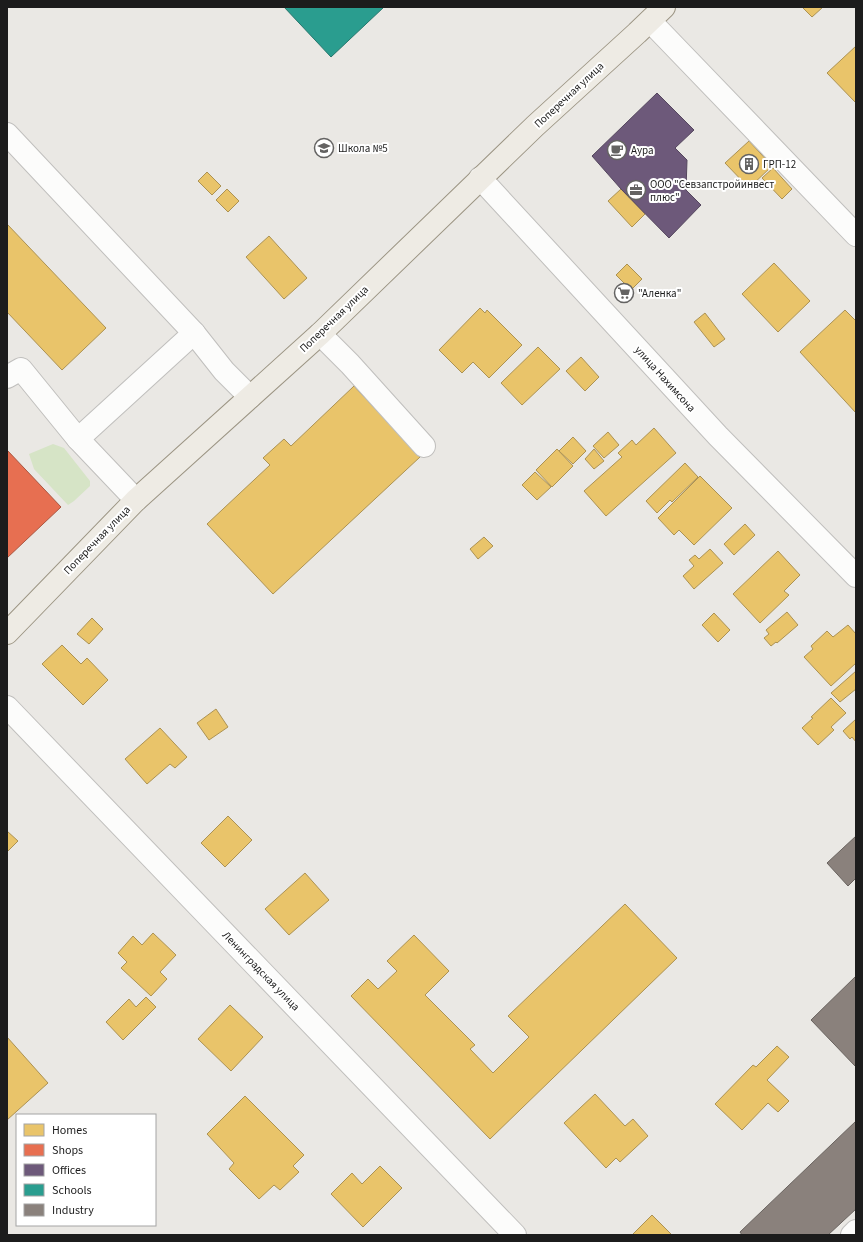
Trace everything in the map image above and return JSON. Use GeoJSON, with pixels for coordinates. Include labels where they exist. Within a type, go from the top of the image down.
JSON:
{"type":"FeatureCollection","features":[{"type":"Feature","properties":{"kind":"main road","name":"Поперечная улица"},"geometry":{"type":"LineString","coordinates":[[7,633],[136,500],[320,334],[480,178],[657,14]]}},
{"type":"Feature","properties":{"kind":"street"},"geometry":{"type":"LineString","coordinates":[[657,14],[856,235]]}},
{"type":"Feature","properties":{"kind":"street"},"geometry":{"type":"LineString","coordinates":[[7,134],[194,333],[224,372],[250,398]]}},
{"type":"Feature","properties":{"kind":"street","name":"улица Нахимсона"},"geometry":{"type":"LineString","coordinates":[[480,178],[718,436],[856,576]]}},
{"type":"Feature","properties":{"kind":"street"},"geometry":{"type":"LineString","coordinates":[[78,439],[194,333]]}},
{"type":"Feature","properties":{"kind":"street"},"geometry":{"type":"LineString","coordinates":[[320,334],[350,364],[424,446]]}},
{"type":"Feature","properties":{"kind":"street"},"geometry":{"type":"LineString","coordinates":[[7,377],[21,369],[78,439],[136,500]]}},
{"type":"Feature","properties":{"kind":"street","name":"Ленинградская улица"},"geometry":{"type":"LineString","coordinates":[[7,707],[515,1235]]}},
{"type":"Feature","properties":{"kind":"street"},"geometry":{"type":"LineString","coordinates":[[852,1235],[856,1231]]}},
{"type":"Feature","properties":{"kind":"green space"},"geometry":{"type":"Polygon","coordinates":[[[53,444],[64,448],[90,481],[90,486],[68,505],[34,469],[29,454],[53,444]]]}},
{"type":"Feature","properties":{"kind":"building: Homes"},"geometry":{"type":"Polygon","coordinates":[[[802,7],[823,7],[812,17],[802,7]]]}},
{"type":"Feature","properties":{"kind":"building: Homes"},"geometry":{"type":"Polygon","coordinates":[[[856,46],[856,103],[827,73],[856,46]]]}},
{"type":"Feature","properties":{"kind":"building: Homes","name":"ГРП-12"},"geometry":{"type":"Polygon","coordinates":[[[749,141],[772,166],[749,188],[725,163],[749,141]]]}},
{"type":"Feature","properties":{"kind":"building: Homes"},"geometry":{"type":"Polygon","coordinates":[[[773,168],[792,189],[782,199],[762,178],[773,168]]]}},
{"type":"Feature","properties":{"kind":"building: Homes"},"geometry":{"type":"Polygon","coordinates":[[[207,172],[221,186],[212,195],[198,181],[207,172]]]}},
{"type":"Feature","properties":{"kind":"building: Homes"},"geometry":{"type":"Polygon","coordinates":[[[227,189],[239,201],[228,212],[216,200],[227,189]]]}},
{"type":"Feature","properties":{"kind":"building: Homes"},"geometry":{"type":"Polygon","coordinates":[[[621,189],[645,214],[632,227],[608,201],[621,189]]]}},
{"type":"Feature","properties":{"kind":"building: Homes"},"geometry":{"type":"Polygon","coordinates":[[[7,224],[106,328],[62,370],[7,312],[7,224]]]}},
{"type":"Feature","properties":{"kind":"building: Homes"},"geometry":{"type":"Polygon","coordinates":[[[269,236],[307,278],[284,299],[246,257],[269,236]]]}},
{"type":"Feature","properties":{"kind":"building: Homes"},"geometry":{"type":"Polygon","coordinates":[[[774,263],[810,301],[778,332],[742,294],[774,263]]]}},
{"type":"Feature","properties":{"kind":"building: Homes"},"geometry":{"type":"Polygon","coordinates":[[[627,264],[642,279],[631,290],[616,275],[627,264]]]}},
{"type":"Feature","properties":{"kind":"building: Homes"},"geometry":{"type":"Polygon","coordinates":[[[480,308],[485,313],[487,310],[522,345],[489,378],[473,362],[462,373],[439,350],[480,308]]]}},
{"type":"Feature","properties":{"kind":"building: Homes"},"geometry":{"type":"Polygon","coordinates":[[[845,310],[856,321],[856,413],[800,352],[845,310]]]}},
{"type":"Feature","properties":{"kind":"building: Homes"},"geometry":{"type":"Polygon","coordinates":[[[705,313],[725,339],[714,347],[694,322],[705,313]]]}},
{"type":"Feature","properties":{"kind":"building: Homes"},"geometry":{"type":"Polygon","coordinates":[[[538,347],[560,369],[522,405],[501,383],[538,347]]]}},
{"type":"Feature","properties":{"kind":"building: Homes"},"geometry":{"type":"Polygon","coordinates":[[[581,357],[599,377],[585,391],[566,371],[581,357]]]}},
{"type":"Feature","properties":{"kind":"building: Homes"},"geometry":{"type":"Polygon","coordinates":[[[354,386],[420,457],[273,594],[207,524],[270,465],[263,458],[284,439],[291,446],[354,386]]]}},
{"type":"Feature","properties":{"kind":"building: Homes"},"geometry":{"type":"Polygon","coordinates":[[[654,428],[676,453],[606,516],[584,491],[622,457],[618,453],[632,440],[636,445],[654,428]]]}},
{"type":"Feature","properties":{"kind":"building: Homes"},"geometry":{"type":"Polygon","coordinates":[[[608,432],[619,445],[604,458],[593,446],[608,432]]]}},
{"type":"Feature","properties":{"kind":"building: Homes"},"geometry":{"type":"Polygon","coordinates":[[[573,437],[586,451],[573,464],[559,451],[573,437]]]}},
{"type":"Feature","properties":{"kind":"building: Homes"},"geometry":{"type":"Polygon","coordinates":[[[557,449],[573,466],[552,487],[536,470],[557,449]]]}},
{"type":"Feature","properties":{"kind":"building: Homes"},"geometry":{"type":"Polygon","coordinates":[[[594,449],[604,461],[594,469],[585,459],[594,449]]]}},
{"type":"Feature","properties":{"kind":"building: Homes"},"geometry":{"type":"Polygon","coordinates":[[[685,463],[698,477],[672,502],[670,500],[657,513],[646,501],[685,463]]]}},
{"type":"Feature","properties":{"kind":"building: Homes"},"geometry":{"type":"Polygon","coordinates":[[[535,472],[551,487],[537,500],[522,485],[535,472]]]}},
{"type":"Feature","properties":{"kind":"building: Homes"},"geometry":{"type":"Polygon","coordinates":[[[700,476],[732,508],[694,545],[679,530],[674,535],[658,518],[700,476]]]}},
{"type":"Feature","properties":{"kind":"building: Homes"},"geometry":{"type":"Polygon","coordinates":[[[745,524],[755,535],[734,555],[724,544],[745,524]]]}},
{"type":"Feature","properties":{"kind":"building: Homes"},"geometry":{"type":"Polygon","coordinates":[[[484,537],[493,546],[478,559],[470,549],[484,537]]]}},
{"type":"Feature","properties":{"kind":"building: Homes"},"geometry":{"type":"Polygon","coordinates":[[[710,549],[723,563],[694,589],[683,576],[694,566],[689,560],[695,555],[699,559],[710,549]]]}},
{"type":"Feature","properties":{"kind":"building: Homes"},"geometry":{"type":"Polygon","coordinates":[[[778,551],[800,575],[784,591],[789,595],[760,623],[733,594],[778,551]]]}},
{"type":"Feature","properties":{"kind":"building: Homes"},"geometry":{"type":"Polygon","coordinates":[[[787,612],[798,625],[777,643],[776,642],[771,646],[764,638],[769,634],[766,630],[787,612]]]}},
{"type":"Feature","properties":{"kind":"building: Homes"},"geometry":{"type":"Polygon","coordinates":[[[714,613],[730,630],[718,642],[702,625],[714,613]]]}},
{"type":"Feature","properties":{"kind":"building: Homes"},"geometry":{"type":"Polygon","coordinates":[[[92,618],[103,629],[89,644],[77,634],[92,618]]]}},
{"type":"Feature","properties":{"kind":"building: Homes"},"geometry":{"type":"Polygon","coordinates":[[[848,625],[856,634],[856,663],[831,686],[804,657],[813,649],[811,646],[827,631],[833,637],[848,625]]]}},
{"type":"Feature","properties":{"kind":"building: Homes"},"geometry":{"type":"Polygon","coordinates":[[[62,645],[81,664],[87,658],[108,680],[83,705],[42,664],[62,645]]]}},
{"type":"Feature","properties":{"kind":"building: Homes"},"geometry":{"type":"Polygon","coordinates":[[[856,671],[856,689],[840,702],[831,693],[856,671]]]}},
{"type":"Feature","properties":{"kind":"building: Homes"},"geometry":{"type":"Polygon","coordinates":[[[831,698],[846,713],[831,727],[834,730],[818,745],[802,728],[831,698]]]}},
{"type":"Feature","properties":{"kind":"building: Homes"},"geometry":{"type":"Polygon","coordinates":[[[216,709],[228,727],[209,740],[197,723],[216,709]]]}},
{"type":"Feature","properties":{"kind":"building: Homes"},"geometry":{"type":"Polygon","coordinates":[[[856,719],[856,742],[852,737],[850,739],[843,731],[856,719]]]}},
{"type":"Feature","properties":{"kind":"building: Homes"},"geometry":{"type":"Polygon","coordinates":[[[160,728],[187,757],[175,768],[170,764],[147,784],[125,759],[160,728]]]}},
{"type":"Feature","properties":{"kind":"building: Homes"},"geometry":{"type":"Polygon","coordinates":[[[228,816],[252,840],[225,867],[201,843],[228,816]]]}},
{"type":"Feature","properties":{"kind":"building: Homes"},"geometry":{"type":"Polygon","coordinates":[[[7,831],[18,841],[7,852],[7,831]]]}},
{"type":"Feature","properties":{"kind":"building: Homes"},"geometry":{"type":"Polygon","coordinates":[[[305,873],[329,900],[289,935],[265,909],[305,873]]]}},
{"type":"Feature","properties":{"kind":"building: Homes"},"geometry":{"type":"Polygon","coordinates":[[[625,904],[677,958],[490,1139],[351,996],[368,979],[378,989],[397,971],[387,961],[414,935],[449,971],[425,995],[475,1045],[470,1049],[493,1073],[529,1037],[508,1016],[625,904]]]}},
{"type":"Feature","properties":{"kind":"building: Homes"},"geometry":{"type":"Polygon","coordinates":[[[153,933],[176,955],[160,972],[167,979],[151,996],[121,968],[127,962],[118,953],[133,936],[142,945],[153,933]]]}},
{"type":"Feature","properties":{"kind":"building: Homes"},"geometry":{"type":"Polygon","coordinates":[[[146,997],[156,1007],[123,1040],[106,1022],[129,999],[136,1007],[146,997]]]}},
{"type":"Feature","properties":{"kind":"building: Homes"},"geometry":{"type":"Polygon","coordinates":[[[230,1005],[263,1037],[231,1071],[198,1039],[230,1005]]]}},
{"type":"Feature","properties":{"kind":"building: Homes"},"geometry":{"type":"Polygon","coordinates":[[[7,1037],[48,1083],[7,1120],[7,1037]]]}},
{"type":"Feature","properties":{"kind":"building: Homes"},"geometry":{"type":"Polygon","coordinates":[[[777,1046],[789,1057],[767,1080],[789,1101],[778,1112],[768,1103],[742,1130],[715,1104],[753,1065],[756,1067],[777,1046]]]}},
{"type":"Feature","properties":{"kind":"building: Homes"},"geometry":{"type":"Polygon","coordinates":[[[595,1094],[625,1126],[633,1119],[648,1136],[620,1162],[616,1158],[606,1168],[564,1123],[595,1094]]]}},
{"type":"Feature","properties":{"kind":"building: Homes"},"geometry":{"type":"Polygon","coordinates":[[[245,1096],[304,1155],[293,1166],[299,1172],[280,1190],[274,1185],[259,1199],[229,1169],[234,1163],[207,1134],[245,1096]]]}},
{"type":"Feature","properties":{"kind":"building: Homes"},"geometry":{"type":"Polygon","coordinates":[[[380,1166],[402,1188],[363,1227],[331,1194],[352,1173],[362,1184],[380,1166]]]}},
{"type":"Feature","properties":{"kind":"building: Homes"},"geometry":{"type":"Polygon","coordinates":[[[652,1215],[672,1235],[632,1235],[652,1215]]]}},
{"type":"Feature","properties":{"kind":"building: Shops"},"geometry":{"type":"Polygon","coordinates":[[[7,450],[61,507],[7,558],[7,450]]]}},
{"type":"Feature","properties":{"kind":"building: Offices"},"geometry":{"type":"Polygon","coordinates":[[[657,93],[694,130],[675,148],[687,160],[686,190],[701,205],[669,238],[621,189],[592,156],[657,93]]]}},
{"type":"Feature","properties":{"kind":"building: Schools"},"geometry":{"type":"Polygon","coordinates":[[[284,7],[384,7],[331,57],[284,7]]]}},
{"type":"Feature","properties":{"kind":"building: Industry"},"geometry":{"type":"Polygon","coordinates":[[[856,836],[856,878],[848,886],[827,863],[856,836]]]}},
{"type":"Feature","properties":{"kind":"building: Industry"},"geometry":{"type":"Polygon","coordinates":[[[856,976],[856,1067],[811,1020],[856,976]]]}},
{"type":"Feature","properties":{"kind":"building: Industry"},"geometry":{"type":"Polygon","coordinates":[[[856,1121],[856,1209],[828,1235],[742,1235],[740,1232],[856,1121]]]}},
{"type":"Feature","properties":{"kind":"place","name":"Школа №5"},"geometry":{"type":"Point","coordinates":[324,148]}},
{"type":"Feature","properties":{"kind":"place","name":"Аура"},"geometry":{"type":"Point","coordinates":[617,150]}},
{"type":"Feature","properties":{"kind":"place","name":"ГРП-12"},"geometry":{"type":"Point","coordinates":[749,164]}},
{"type":"Feature","properties":{"kind":"place","name":"ООО \"Севзапстройинвест плюс\""},"geometry":{"type":"Point","coordinates":[636,190]}},
{"type":"Feature","properties":{"kind":"place","name":"\"Аленка\""},"geometry":{"type":"Point","coordinates":[624,293]}}]}
